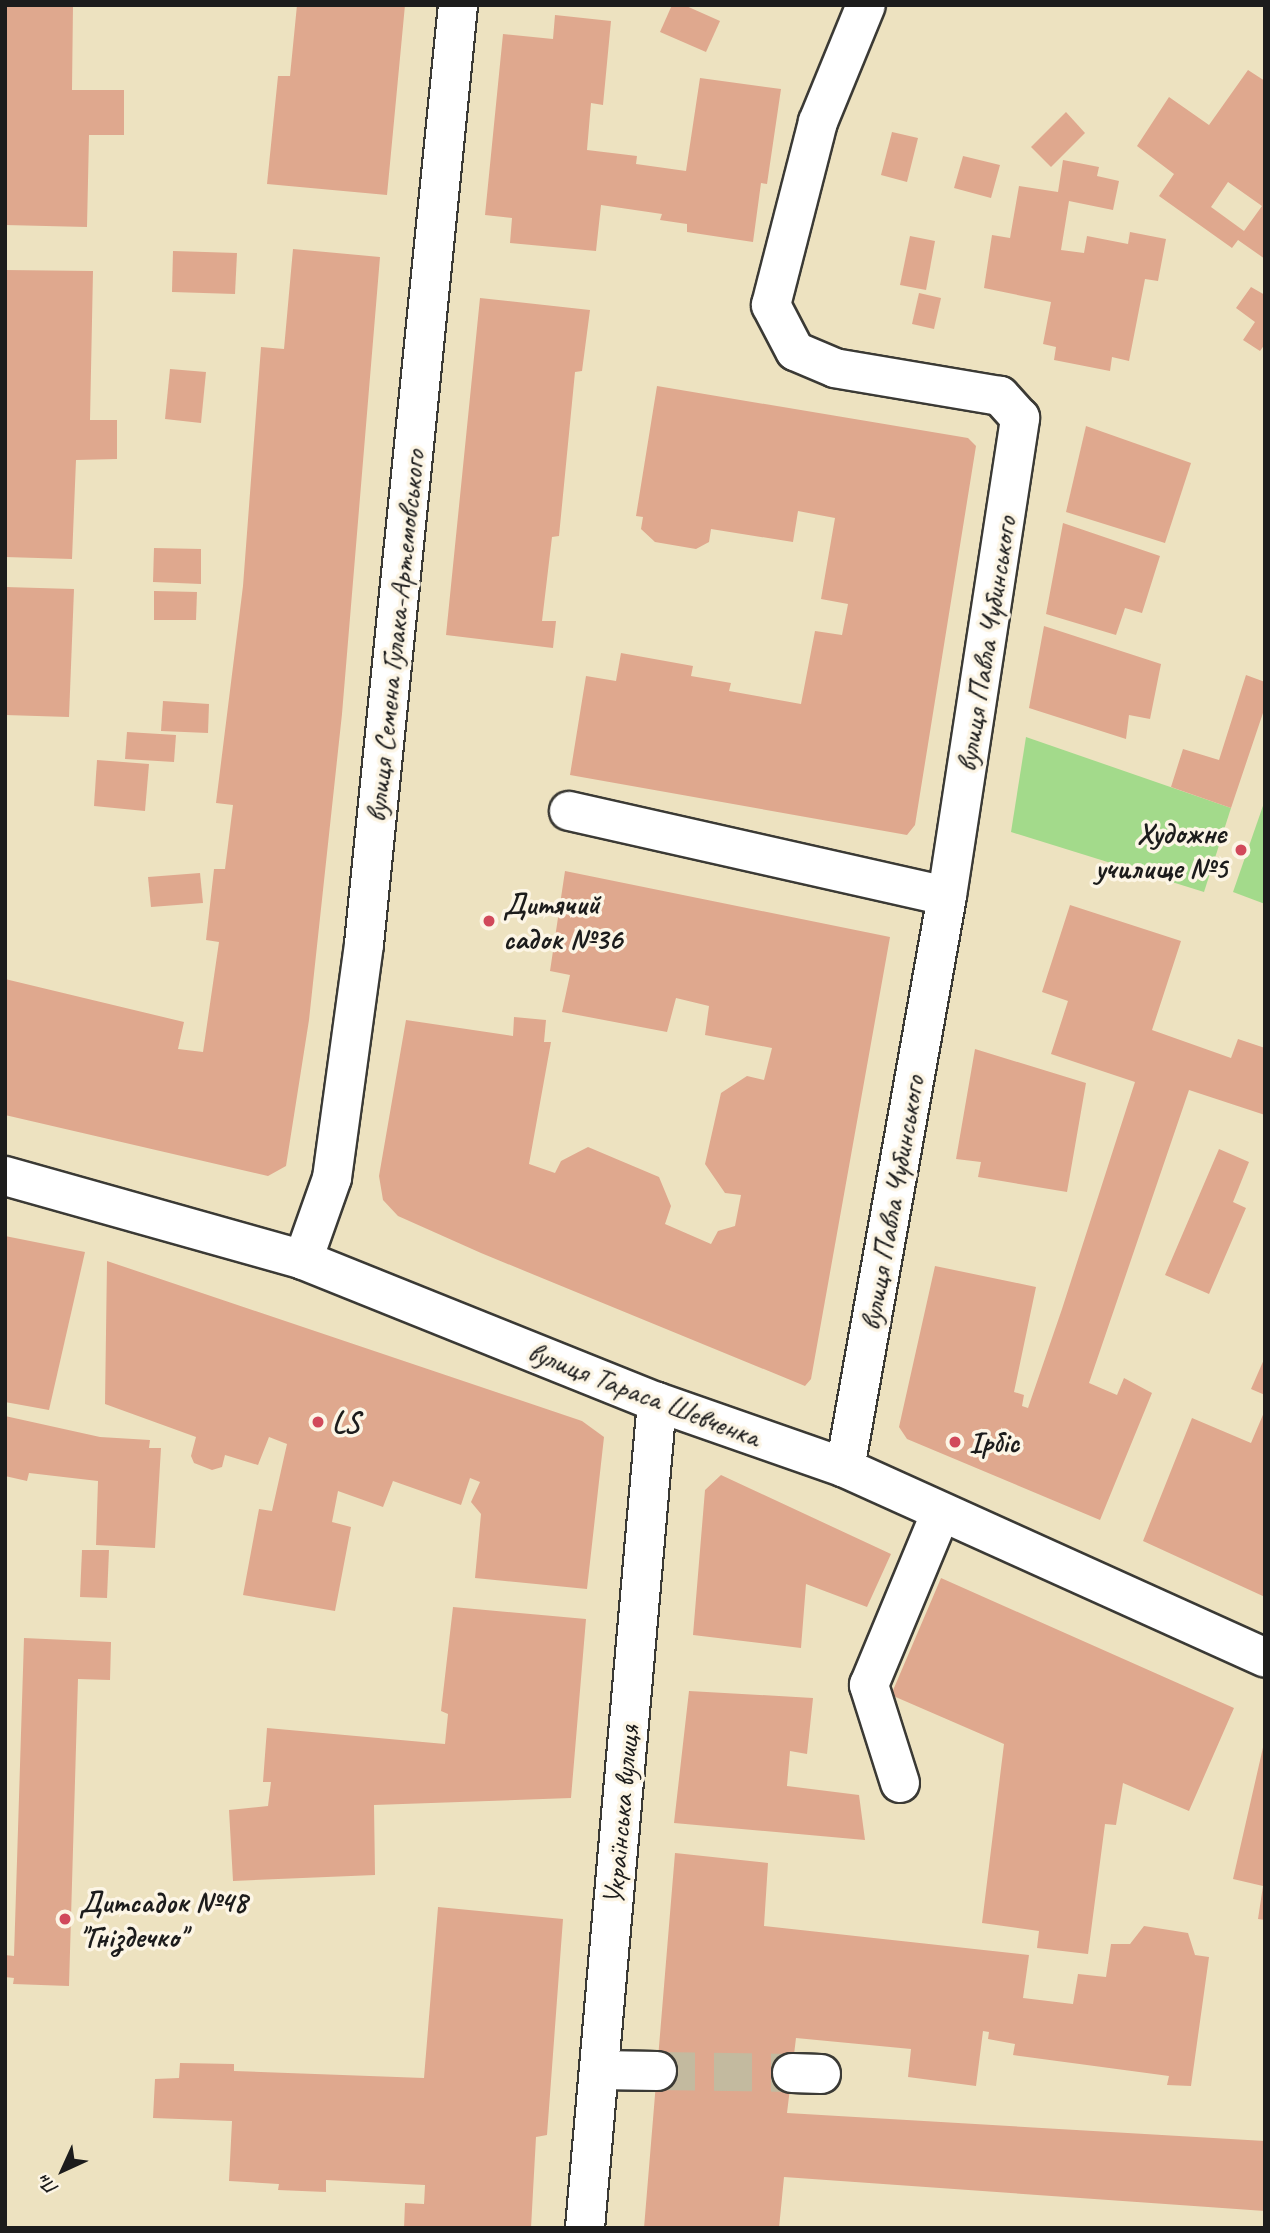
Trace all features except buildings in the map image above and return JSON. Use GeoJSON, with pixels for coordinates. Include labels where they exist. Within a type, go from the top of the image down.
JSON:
{"type":"FeatureCollection","features":[{"type":"Feature","properties":{"kind":"street","name":"вулиця Семена Гулака-Артемовського"},"geometry":{"type":"LineString","coordinates":[[303,1260],[332,1178],[364,944],[458,5]]}},
{"type":"Feature","properties":{"kind":"street","name":"вулиця Павла Чубинського"},"geometry":{"type":"LineString","coordinates":[[845,1468],[947,897],[1020,418],[1000,396],[835,368],[795,351],[771,305],[818,122],[866,5]]}},
{"type":"Feature","properties":{"kind":"street"},"geometry":{"type":"LineString","coordinates":[[569,811],[947,897]]}},
{"type":"Feature","properties":{"kind":"street","name":"вулиця Тараса Шевченка"},"geometry":{"type":"LineString","coordinates":[[5,1176],[303,1260],[657,1402],[845,1468],[1265,1658]]}},
{"type":"Feature","properties":{"kind":"street","name":"Українська вулиця"},"geometry":{"type":"LineString","coordinates":[[584,2228],[657,1402]]}},
{"type":"Feature","properties":{"kind":"street"},"geometry":{"type":"LineString","coordinates":[[900,1783],[869,1685],[942,1512]]}},
{"type":"Feature","properties":{"kind":"street"},"geometry":{"type":"LineString","coordinates":[[598,2070],[657,2071]]}},
{"type":"Feature","properties":{"kind":"green space"},"geometry":{"type":"Polygon","coordinates":[[[1026,737],[1231,808],[1204,892],[1011,832],[1026,737]]]}},
{"type":"Feature","properties":{"kind":"green space"},"geometry":{"type":"Polygon","coordinates":[[[1265,800],[1265,904],[1233,892],[1265,800]]]}},
{"type":"Feature","properties":{"kind":"tunnel"},"geometry":{"type":"LineString","coordinates":[[657,2071],[792,2073]]}},
{"type":"Feature","properties":{"kind":"place","name":"Художнє училище №5"},"geometry":{"type":"Point","coordinates":[1241,850]}},
{"type":"Feature","properties":{"kind":"place","name":"Дитячий садок №36"},"geometry":{"type":"Point","coordinates":[489,921]}},
{"type":"Feature","properties":{"kind":"place","name":"LS"},"geometry":{"type":"Point","coordinates":[318,1422]}},
{"type":"Feature","properties":{"kind":"place","name":"Ірбіс"},"geometry":{"type":"Point","coordinates":[955,1442]}},
{"type":"Feature","properties":{"kind":"place","name":"Дитсадок №48 \"Гніздечко\""},"geometry":{"type":"Point","coordinates":[65,1919]}}]}
